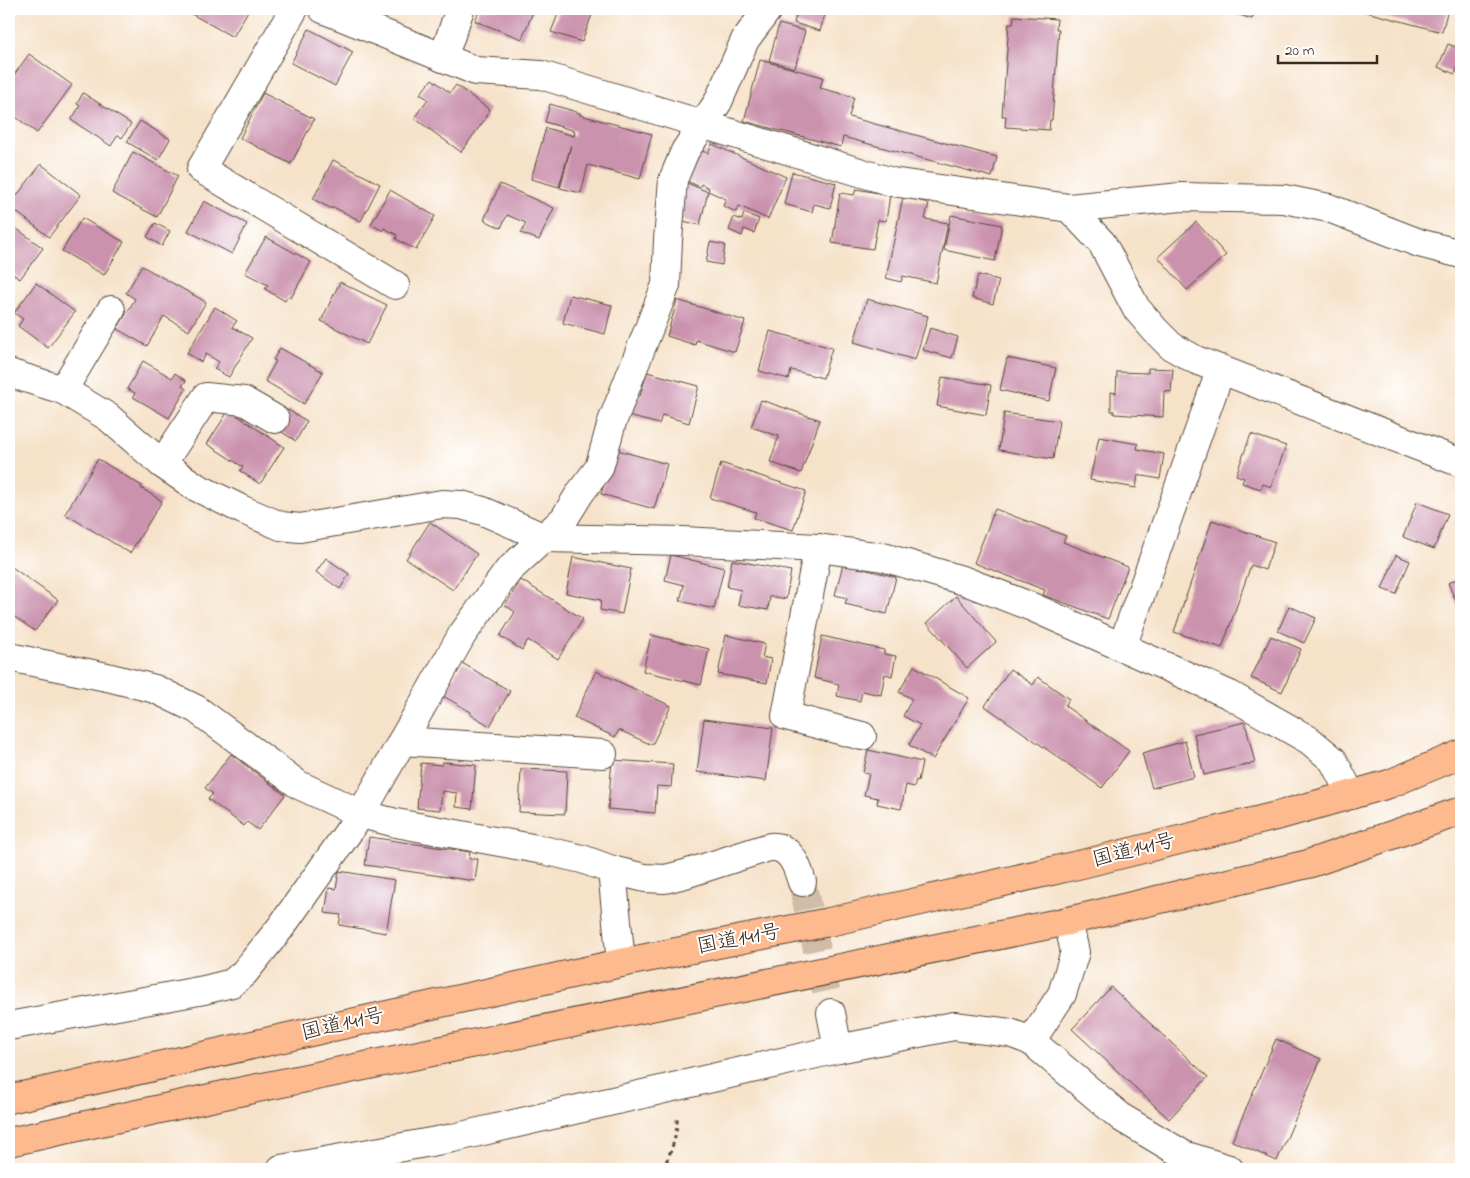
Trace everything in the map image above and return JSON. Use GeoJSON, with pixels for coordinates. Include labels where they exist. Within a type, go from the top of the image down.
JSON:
{"type":"FeatureCollection","features":[{"type":"Feature","properties":{"kind":"highway","name":"国道141号"},"geometry":{"type":"LineString","coordinates":[[9,1099],[621,963],[829,922],[1082,864],[1280,815],[1389,784],[1461,754]]}},
{"type":"Feature","properties":{"kind":"highway","name":"国道141号"},"geometry":{"type":"LineString","coordinates":[[9,1142],[224,1095],[1068,921],[1308,864],[1461,811]]}},
{"type":"Feature","properties":{"kind":"street"},"geometry":{"type":"LineString","coordinates":[[294,9],[201,169],[395,285]]}},
{"type":"Feature","properties":{"kind":"street"},"geometry":{"type":"LineString","coordinates":[[323,9],[476,71],[541,75],[892,182],[1069,208],[1181,197],[1284,199],[1329,208],[1419,243],[1461,254]]}},
{"type":"Feature","properties":{"kind":"street"},"geometry":{"type":"LineString","coordinates":[[443,58],[460,9]]}},
{"type":"Feature","properties":{"kind":"street"},"geometry":{"type":"LineString","coordinates":[[9,1026],[204,990],[232,983],[244,973],[281,927],[361,814],[462,634],[508,572],[564,519],[580,493],[599,468],[612,422],[666,285],[673,180],[684,151],[718,102],[745,40],[768,9]]}},
{"type":"Feature","properties":{"kind":"street"},"geometry":{"type":"LineString","coordinates":[[1069,208],[1102,244],[1136,308],[1154,330],[1171,346],[1196,360],[1461,463]]}},
{"type":"Feature","properties":{"kind":"street"},"geometry":{"type":"LineString","coordinates":[[63,390],[111,310]]}},
{"type":"Feature","properties":{"kind":"street"},"geometry":{"type":"LineString","coordinates":[[1122,647],[1221,369]]}},
{"type":"Feature","properties":{"kind":"street"},"geometry":{"type":"LineString","coordinates":[[9,373],[63,390],[108,417],[162,464],[196,487],[281,526],[300,528],[442,504],[461,505],[483,511],[545,538],[683,541],[818,548],[883,557],[965,581],[1032,607],[1230,695],[1309,740],[1333,760],[1351,795]]}},
{"type":"Feature","properties":{"kind":"street"},"geometry":{"type":"LineString","coordinates":[[162,464],[206,397],[244,401],[274,419]]}},
{"type":"Feature","properties":{"kind":"street"},"geometry":{"type":"LineString","coordinates":[[818,548],[786,716],[862,736]]}},
{"type":"Feature","properties":{"kind":"street"},"geometry":{"type":"LineString","coordinates":[[9,657],[155,689],[196,710],[299,785],[361,814],[396,823],[543,850],[582,859],[612,870],[645,878],[665,879],[762,849],[775,847],[785,850],[797,864],[802,882]]}},
{"type":"Feature","properties":{"kind":"street"},"geometry":{"type":"LineString","coordinates":[[402,741],[602,754]]}},
{"type":"Feature","properties":{"kind":"street"},"geometry":{"type":"LineString","coordinates":[[612,870],[621,963]]}},
{"type":"Feature","properties":{"kind":"street"},"geometry":{"type":"LineString","coordinates":[[1031,1041],[1062,994],[1075,952],[1068,921]]}},
{"type":"Feature","properties":{"kind":"street"},"geometry":{"type":"LineString","coordinates":[[831,1013],[838,1049]]}},
{"type":"Feature","properties":{"kind":"street"},"geometry":{"type":"LineString","coordinates":[[281,1169],[453,1138],[838,1049],[954,1026],[1010,1034],[1031,1041],[1122,1118],[1184,1155],[1229,1169]]}},
{"type":"Feature","properties":{"kind":"path"},"geometry":{"type":"LineString","coordinates":[[663,1169],[671,1152],[678,1124],[675,1088]]}},
{"type":"Feature","properties":{"kind":"building"},"geometry":{"type":"Polygon","coordinates":[[[188,9],[249,9],[233,37],[186,11],[188,9]]]}},
{"type":"Feature","properties":{"kind":"building"},"geometry":{"type":"Polygon","coordinates":[[[480,9],[534,9],[522,39],[475,21],[480,9]]]}},
{"type":"Feature","properties":{"kind":"building"},"geometry":{"type":"Polygon","coordinates":[[[560,9],[594,9],[582,42],[551,32],[560,9]]]}},
{"type":"Feature","properties":{"kind":"building"},"geometry":{"type":"Polygon","coordinates":[[[798,9],[820,9],[826,11],[820,31],[794,23],[798,9]]]}},
{"type":"Feature","properties":{"kind":"building"},"geometry":{"type":"Polygon","coordinates":[[[1221,9],[1256,9],[1252,19],[1221,9]]]}},
{"type":"Feature","properties":{"kind":"building"},"geometry":{"type":"Polygon","coordinates":[[[1355,9],[1448,9],[1442,32],[1355,9]]]}},
{"type":"Feature","properties":{"kind":"building"},"geometry":{"type":"Polygon","coordinates":[[[1014,16],[1057,19],[1056,29],[1059,29],[1052,120],[1050,120],[1049,130],[1005,127],[1006,116],[1002,116],[1009,24],[1013,24],[1014,16]]]}},
{"type":"Feature","properties":{"kind":"building"},"geometry":{"type":"Polygon","coordinates":[[[779,24],[805,31],[795,68],[769,61],[779,24]]]}},
{"type":"Feature","properties":{"kind":"building"},"geometry":{"type":"Polygon","coordinates":[[[309,29],[353,52],[335,86],[291,63],[309,29]]]}},
{"type":"Feature","properties":{"kind":"building"},"geometry":{"type":"Polygon","coordinates":[[[1448,44],[1461,49],[1461,59],[1455,74],[1438,67],[1448,44]]]}},
{"type":"Feature","properties":{"kind":"building"},"geometry":{"type":"Polygon","coordinates":[[[29,54],[72,85],[37,133],[9,112],[9,82],[29,54]]]}},
{"type":"Feature","properties":{"kind":"building"},"geometry":{"type":"Polygon","coordinates":[[[760,60],[823,77],[820,88],[854,97],[849,117],[997,157],[992,177],[843,137],[841,147],[744,121],[760,60]]]}},
{"type":"Feature","properties":{"kind":"building"},"geometry":{"type":"Polygon","coordinates":[[[432,79],[450,93],[456,85],[490,110],[461,152],[414,118],[428,99],[420,94],[432,79]]]}},
{"type":"Feature","properties":{"kind":"building"},"geometry":{"type":"Polygon","coordinates":[[[83,93],[131,124],[122,138],[118,135],[111,146],[71,120],[80,106],[77,104],[83,93]]]}},
{"type":"Feature","properties":{"kind":"building"},"geometry":{"type":"Polygon","coordinates":[[[263,93],[314,119],[291,164],[240,138],[263,93]]]}},
{"type":"Feature","properties":{"kind":"building"},"geometry":{"type":"Polygon","coordinates":[[[550,104],[580,113],[580,115],[652,134],[640,179],[588,165],[581,193],[560,188],[571,145],[559,187],[531,179],[546,128],[574,136],[575,131],[545,122],[550,104]]]}},
{"type":"Feature","properties":{"kind":"building"},"geometry":{"type":"Polygon","coordinates":[[[140,121],[170,139],[158,160],[127,142],[140,121]]]}},
{"type":"Feature","properties":{"kind":"building"},"geometry":{"type":"Polygon","coordinates":[[[712,144],[786,177],[768,219],[739,206],[736,212],[723,206],[726,199],[708,191],[709,188],[701,184],[700,187],[687,181],[701,151],[708,153],[712,144]]]}},
{"type":"Feature","properties":{"kind":"building"},"geometry":{"type":"Polygon","coordinates":[[[133,152],[178,176],[157,217],[112,193],[133,152]]]}},
{"type":"Feature","properties":{"kind":"building"},"geometry":{"type":"Polygon","coordinates":[[[333,160],[380,184],[361,221],[313,199],[333,160]]]}},
{"type":"Feature","properties":{"kind":"building"},"geometry":{"type":"Polygon","coordinates":[[[41,164],[81,195],[49,237],[9,206],[41,164]]]}},
{"type":"Feature","properties":{"kind":"building"},"geometry":{"type":"Polygon","coordinates":[[[792,172],[836,183],[830,208],[814,204],[812,212],[784,204],[792,172]]]}},
{"type":"Feature","properties":{"kind":"building"},"geometry":{"type":"Polygon","coordinates":[[[687,183],[708,192],[700,225],[679,220],[687,183]]]}},
{"type":"Feature","properties":{"kind":"building"},"geometry":{"type":"Polygon","coordinates":[[[500,184],[554,208],[539,240],[521,233],[526,223],[507,215],[501,228],[484,220],[500,184]]]}},
{"type":"Feature","properties":{"kind":"building"},"geometry":{"type":"Polygon","coordinates":[[[856,189],[890,195],[886,221],[878,220],[873,249],[832,243],[840,193],[854,195],[856,189]]]}},
{"type":"Feature","properties":{"kind":"building"},"geometry":{"type":"Polygon","coordinates":[[[390,190],[435,216],[416,250],[396,239],[397,235],[384,228],[383,231],[371,224],[390,190]]]}},
{"type":"Feature","properties":{"kind":"building"},"geometry":{"type":"Polygon","coordinates":[[[903,197],[929,203],[925,219],[948,223],[936,283],[903,276],[901,282],[886,278],[903,197]]]}},
{"type":"Feature","properties":{"kind":"building"},"geometry":{"type":"Polygon","coordinates":[[[204,201],[247,224],[232,254],[188,231],[204,201]]]}},
{"type":"Feature","properties":{"kind":"building"},"geometry":{"type":"Polygon","coordinates":[[[744,213],[759,219],[754,233],[744,229],[742,236],[729,230],[734,217],[742,220],[744,213]]]}},
{"type":"Feature","properties":{"kind":"building"},"geometry":{"type":"Polygon","coordinates":[[[951,215],[1002,225],[995,261],[944,250],[951,215]]]}},
{"type":"Feature","properties":{"kind":"building"},"geometry":{"type":"Polygon","coordinates":[[[82,218],[124,242],[104,275],[62,251],[82,218]]]}},
{"type":"Feature","properties":{"kind":"building"},"geometry":{"type":"Polygon","coordinates":[[[1196,222],[1226,255],[1187,290],[1158,257],[1196,222]]]}},
{"type":"Feature","properties":{"kind":"building"},"geometry":{"type":"Polygon","coordinates":[[[9,223],[43,248],[20,279],[9,271],[9,223]]]}},
{"type":"Feature","properties":{"kind":"building"},"geometry":{"type":"Polygon","coordinates":[[[155,223],[170,231],[162,246],[147,237],[155,223]]]}},
{"type":"Feature","properties":{"kind":"building"},"geometry":{"type":"Polygon","coordinates":[[[266,237],[311,262],[291,298],[288,296],[285,301],[265,289],[268,285],[245,273],[266,237]]]}},
{"type":"Feature","properties":{"kind":"building"},"geometry":{"type":"Polygon","coordinates":[[[710,242],[725,245],[722,265],[706,262],[710,242]]]}},
{"type":"Feature","properties":{"kind":"building"},"geometry":{"type":"Polygon","coordinates":[[[142,266],[206,302],[189,331],[164,316],[147,346],[117,329],[135,299],[126,293],[142,266]]]}},
{"type":"Feature","properties":{"kind":"building"},"geometry":{"type":"Polygon","coordinates":[[[978,275],[999,280],[993,304],[972,298],[978,275]]]}},
{"type":"Feature","properties":{"kind":"building"},"geometry":{"type":"Polygon","coordinates":[[[340,282],[387,305],[367,344],[321,321],[340,282]]]}},
{"type":"Feature","properties":{"kind":"building"},"geometry":{"type":"Polygon","coordinates":[[[36,283],[75,312],[48,348],[18,326],[23,319],[14,313],[36,283]]]}},
{"type":"Feature","properties":{"kind":"building"},"geometry":{"type":"Polygon","coordinates":[[[570,295],[612,305],[605,334],[563,323],[570,295]]]}},
{"type":"Feature","properties":{"kind":"building"},"geometry":{"type":"Polygon","coordinates":[[[867,299],[928,316],[915,360],[854,342],[867,299]]]}},
{"type":"Feature","properties":{"kind":"building"},"geometry":{"type":"Polygon","coordinates":[[[677,300],[745,321],[735,352],[696,340],[695,345],[667,336],[677,300]]]}},
{"type":"Feature","properties":{"kind":"building"},"geometry":{"type":"Polygon","coordinates":[[[215,307],[237,321],[232,327],[252,338],[229,377],[214,369],[219,362],[206,354],[201,362],[187,353],[215,307]]]}},
{"type":"Feature","properties":{"kind":"building"},"geometry":{"type":"Polygon","coordinates":[[[930,328],[958,337],[952,358],[923,350],[930,328]]]}},
{"type":"Feature","properties":{"kind":"building"},"geometry":{"type":"Polygon","coordinates":[[[770,331],[832,348],[823,378],[791,370],[789,379],[759,371],[770,331]]]}},
{"type":"Feature","properties":{"kind":"building"},"geometry":{"type":"Polygon","coordinates":[[[280,348],[323,372],[304,404],[265,381],[276,361],[273,360],[280,348]]]}},
{"type":"Feature","properties":{"kind":"building"},"geometry":{"type":"Polygon","coordinates":[[[1007,358],[1056,368],[1049,401],[1000,390],[1007,358]]]}},
{"type":"Feature","properties":{"kind":"building"},"geometry":{"type":"Polygon","coordinates":[[[143,361],[172,378],[175,373],[186,381],[182,386],[186,389],[169,418],[133,397],[135,393],[127,389],[143,361]]]}},
{"type":"Feature","properties":{"kind":"building"},"geometry":{"type":"Polygon","coordinates":[[[1148,368],[1173,369],[1171,392],[1164,391],[1163,417],[1114,414],[1114,411],[1111,411],[1111,392],[1116,393],[1117,372],[1148,373],[1148,368]]]}},
{"type":"Feature","properties":{"kind":"building"},"geometry":{"type":"Polygon","coordinates":[[[647,372],[699,386],[689,423],[662,415],[659,424],[628,416],[635,395],[640,396],[647,372]]]}},
{"type":"Feature","properties":{"kind":"building"},"geometry":{"type":"Polygon","coordinates":[[[942,377],[991,385],[986,415],[937,406],[942,377]]]}},
{"type":"Feature","properties":{"kind":"building"},"geometry":{"type":"Polygon","coordinates":[[[761,400],[820,420],[801,473],[770,462],[779,436],[751,427],[761,400]]]}},
{"type":"Feature","properties":{"kind":"building"},"geometry":{"type":"Polygon","coordinates":[[[229,410],[284,447],[260,484],[240,471],[243,467],[207,444],[229,410]]]}},
{"type":"Feature","properties":{"kind":"building"},"geometry":{"type":"Polygon","coordinates":[[[288,410],[307,421],[296,441],[277,429],[288,410]]]}},
{"type":"Feature","properties":{"kind":"building"},"geometry":{"type":"Polygon","coordinates":[[[1004,413],[1059,421],[1053,459],[999,450],[1004,413]]]}},
{"type":"Feature","properties":{"kind":"building"},"geometry":{"type":"Polygon","coordinates":[[[1251,434],[1286,446],[1271,487],[1263,484],[1261,489],[1242,483],[1244,478],[1236,475],[1251,434]]]}},
{"type":"Feature","properties":{"kind":"building"},"geometry":{"type":"Polygon","coordinates":[[[1099,437],[1138,444],[1137,449],[1164,454],[1160,479],[1138,475],[1136,488],[1090,480],[1099,437]]]}},
{"type":"Feature","properties":{"kind":"building"},"geometry":{"type":"Polygon","coordinates":[[[614,449],[667,464],[654,509],[601,494],[614,449]]]}},
{"type":"Feature","properties":{"kind":"building"},"geometry":{"type":"Polygon","coordinates":[[[98,459],[142,486],[141,488],[162,501],[130,553],[65,514],[98,459]]]}},
{"type":"Feature","properties":{"kind":"building"},"geometry":{"type":"Polygon","coordinates":[[[721,463],[806,491],[793,530],[754,518],[756,512],[710,498],[721,463]]]}},
{"type":"Feature","properties":{"kind":"building"},"geometry":{"type":"Polygon","coordinates":[[[1417,502],[1448,514],[1434,549],[1403,537],[1417,502]]]}},
{"type":"Feature","properties":{"kind":"building"},"geometry":{"type":"Polygon","coordinates":[[[995,509],[1066,536],[1063,542],[1128,567],[1108,619],[1043,595],[1045,590],[974,563],[995,509]]]}},
{"type":"Feature","properties":{"kind":"building"},"geometry":{"type":"Polygon","coordinates":[[[1212,520],[1275,542],[1265,570],[1251,565],[1222,648],[1174,632],[1212,520]]]}},
{"type":"Feature","properties":{"kind":"building"},"geometry":{"type":"Polygon","coordinates":[[[430,522],[477,554],[453,590],[406,559],[430,522]]]}},
{"type":"Feature","properties":{"kind":"building"},"geometry":{"type":"Polygon","coordinates":[[[671,555],[724,568],[714,609],[680,601],[684,585],[665,580],[671,555]]]}},
{"type":"Feature","properties":{"kind":"building"},"geometry":{"type":"Polygon","coordinates":[[[1396,555],[1410,561],[1396,594],[1382,589],[1396,555]]]}},
{"type":"Feature","properties":{"kind":"building"},"geometry":{"type":"Polygon","coordinates":[[[573,557],[631,569],[622,614],[600,610],[601,600],[566,593],[573,557]]]}},
{"type":"Feature","properties":{"kind":"building"},"geometry":{"type":"Polygon","coordinates":[[[326,558],[349,574],[340,589],[316,572],[326,558]]]}},
{"type":"Feature","properties":{"kind":"building"},"geometry":{"type":"Polygon","coordinates":[[[732,560],[791,571],[786,599],[770,596],[768,610],[738,605],[741,590],[727,587],[732,560]]]}},
{"type":"Feature","properties":{"kind":"building"},"geometry":{"type":"Polygon","coordinates":[[[843,564],[896,577],[887,614],[845,604],[847,598],[835,595],[843,564]]]}},
{"type":"Feature","properties":{"kind":"building"},"geometry":{"type":"Polygon","coordinates":[[[9,565],[58,600],[35,631],[9,613],[9,565]]]}},
{"type":"Feature","properties":{"kind":"building"},"geometry":{"type":"Polygon","coordinates":[[[1461,577],[1461,613],[1448,583],[1461,577]]]}},
{"type":"Feature","properties":{"kind":"building"},"geometry":{"type":"Polygon","coordinates":[[[521,580],[583,619],[558,659],[528,640],[522,650],[500,636],[515,612],[505,605],[521,580]]]}},
{"type":"Feature","properties":{"kind":"building"},"geometry":{"type":"Polygon","coordinates":[[[956,596],[996,642],[967,668],[927,623],[956,596]]]}},
{"type":"Feature","properties":{"kind":"building"},"geometry":{"type":"Polygon","coordinates":[[[1289,606],[1316,618],[1304,643],[1278,631],[1289,606]]]}},
{"type":"Feature","properties":{"kind":"building"},"geometry":{"type":"Polygon","coordinates":[[[651,635],[709,649],[701,685],[643,671],[651,635]]]}},
{"type":"Feature","properties":{"kind":"building"},"geometry":{"type":"Polygon","coordinates":[[[726,635],[765,644],[762,657],[771,659],[767,683],[718,674],[726,635]]]}},
{"type":"Feature","properties":{"kind":"building"},"geometry":{"type":"Polygon","coordinates":[[[822,636],[884,650],[884,654],[896,656],[892,676],[885,674],[881,695],[862,691],[860,701],[837,696],[839,684],[814,678],[822,636]]]}},
{"type":"Feature","properties":{"kind":"building"},"geometry":{"type":"Polygon","coordinates":[[[1271,636],[1301,649],[1282,692],[1251,678],[1271,636]]]}},
{"type":"Feature","properties":{"kind":"building"},"geometry":{"type":"Polygon","coordinates":[[[462,663],[510,691],[490,726],[470,714],[471,712],[443,696],[462,663]]]}},
{"type":"Feature","properties":{"kind":"building"},"geometry":{"type":"Polygon","coordinates":[[[914,666],[969,698],[933,759],[909,745],[920,725],[903,716],[912,699],[899,692],[914,666]]]}},
{"type":"Feature","properties":{"kind":"building"},"geometry":{"type":"Polygon","coordinates":[[[1010,669],[1033,685],[1038,677],[1069,699],[1065,706],[1129,751],[1102,788],[985,706],[1010,669]]]}},
{"type":"Feature","properties":{"kind":"building"},"geometry":{"type":"Polygon","coordinates":[[[596,671],[671,706],[652,745],[619,730],[615,737],[574,718],[596,671]]]}},
{"type":"Feature","properties":{"kind":"building"},"geometry":{"type":"Polygon","coordinates":[[[704,719],[773,728],[766,781],[697,772],[704,719]]]}},
{"type":"Feature","properties":{"kind":"building"},"geometry":{"type":"Polygon","coordinates":[[[1245,722],[1255,763],[1204,775],[1194,734],[1245,722]]]}},
{"type":"Feature","properties":{"kind":"building"},"geometry":{"type":"Polygon","coordinates":[[[1185,741],[1194,777],[1152,788],[1142,753],[1185,741]]]}},
{"type":"Feature","properties":{"kind":"building"},"geometry":{"type":"Polygon","coordinates":[[[868,750],[922,762],[918,781],[916,780],[914,787],[906,785],[901,809],[877,804],[878,798],[864,795],[869,774],[863,773],[868,750]]]}},
{"type":"Feature","properties":{"kind":"building"},"geometry":{"type":"Polygon","coordinates":[[[231,754],[285,795],[258,830],[247,822],[244,826],[208,799],[213,794],[205,788],[231,754]]]}},
{"type":"Feature","properties":{"kind":"building"},"geometry":{"type":"Polygon","coordinates":[[[612,760],[673,764],[671,787],[657,786],[655,813],[608,809],[612,760]]]}},
{"type":"Feature","properties":{"kind":"building"},"geometry":{"type":"Polygon","coordinates":[[[442,762],[476,765],[472,809],[456,807],[457,793],[442,791],[440,810],[417,808],[421,763],[442,765],[442,762]]]}},
{"type":"Feature","properties":{"kind":"building"},"geometry":{"type":"Polygon","coordinates":[[[521,769],[567,771],[565,814],[519,812],[521,769]]]}},
{"type":"Feature","properties":{"kind":"building"},"geometry":{"type":"Polygon","coordinates":[[[369,837],[470,852],[469,859],[478,859],[475,881],[365,865],[369,837]]]}},
{"type":"Feature","properties":{"kind":"building"},"geometry":{"type":"Polygon","coordinates":[[[339,871],[395,880],[386,933],[339,925],[341,915],[325,913],[329,888],[336,889],[339,871]]]}},
{"type":"Feature","properties":{"kind":"building"},"geometry":{"type":"Polygon","coordinates":[[[1111,987],[1208,1077],[1169,1119],[1072,1029],[1111,987]]]}},
{"type":"Feature","properties":{"kind":"building"},"geometry":{"type":"Polygon","coordinates":[[[1276,1039],[1321,1059],[1277,1161],[1232,1141],[1276,1039]]]}},
{"type":"Feature","properties":{"kind":"tunnel"},"geometry":{"type":"LineString","coordinates":[[802,882],[831,1013]]}}]}
